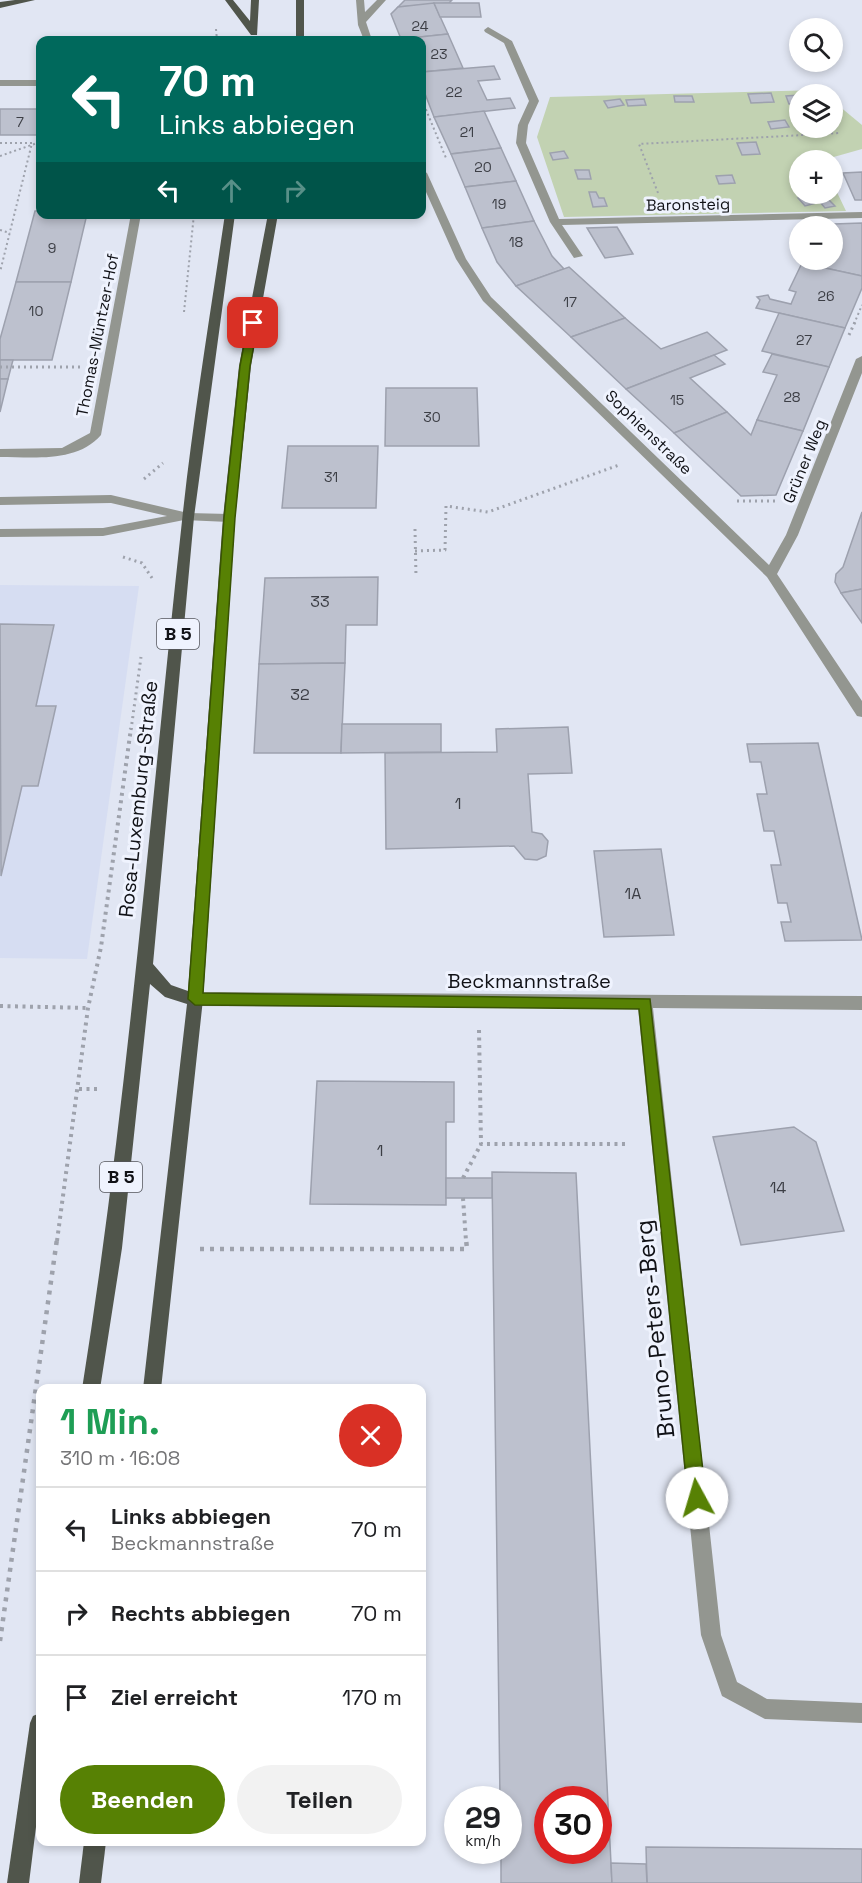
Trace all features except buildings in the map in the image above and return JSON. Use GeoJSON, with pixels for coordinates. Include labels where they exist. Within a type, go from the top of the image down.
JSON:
{"type":"FeatureCollection","features":[{"type":"Feature","properties":{"kind":"main road"},"geometry":{"type":"LineString","coordinates":[[0,5],[31,0]]}},
{"type":"Feature","properties":{"kind":"main road"},"geometry":{"type":"LineString","coordinates":[[229,0],[253,36]]}},
{"type":"Feature","properties":{"kind":"main road"},"geometry":{"type":"LineString","coordinates":[[253,36],[255,0]]}},
{"type":"Feature","properties":{"kind":"main road"},"geometry":{"type":"LineString","coordinates":[[300,0],[300,36]]}},
{"type":"Feature","properties":{"kind":"main road","name":"Rosa-Luxemburg-Straße"},"geometry":{"type":"LineString","coordinates":[[93,1384],[113,1248],[146,965],[188,517],[229,219]]}},
{"type":"Feature","properties":{"kind":"main road","name":"B 5"},"geometry":{"type":"LineString","coordinates":[[153,1384],[195,999],[229,518],[245,366],[272,219]]}},
{"type":"Feature","properties":{"kind":"main road"},"geometry":{"type":"LineString","coordinates":[[146,965],[160,987],[174,996],[195,999]]}},
{"type":"Feature","properties":{"kind":"main road"},"geometry":{"type":"LineString","coordinates":[[18,1883],[36,1752]]}},
{"type":"Feature","properties":{"kind":"main road"},"geometry":{"type":"LineString","coordinates":[[90,1883],[95,1846]]}},
{"type":"Feature","properties":{"kind":"street"},"geometry":{"type":"LineString","coordinates":[[360,0],[362,21],[367,36]]}},
{"type":"Feature","properties":{"kind":"street"},"geometry":{"type":"LineString","coordinates":[[362,21],[382,0]]}},
{"type":"Feature","properties":{"kind":"street"},"geometry":{"type":"LineString","coordinates":[[488,30],[508,41],[534,101],[523,125],[521,143],[555,222],[578,256]]}},
{"type":"Feature","properties":{"kind":"street"},"geometry":{"type":"LineString","coordinates":[[0,83],[36,83]]}},
{"type":"Feature","properties":{"kind":"street","name":"Sophienstraße"},"geometry":{"type":"LineString","coordinates":[[426,181],[461,259],[487,299],[771,574],[862,712]]}},
{"type":"Feature","properties":{"kind":"street","name":"Baronsteig"},"geometry":{"type":"LineString","coordinates":[[555,222],[862,215]]}},
{"type":"Feature","properties":{"kind":"street","name":"Thomas-Müntzer-Hof"},"geometry":{"type":"LineString","coordinates":[[0,453],[58,452],[81,447],[95,435],[135,219]]}},
{"type":"Feature","properties":{"kind":"street","name":"Grüner Weg"},"geometry":{"type":"LineString","coordinates":[[771,574],[792,535],[862,358]]}},
{"type":"Feature","properties":{"kind":"street"},"geometry":{"type":"LineString","coordinates":[[0,501],[111,499],[188,517]]}},
{"type":"Feature","properties":{"kind":"street"},"geometry":{"type":"LineString","coordinates":[[0,532],[104,532],[188,517],[229,518]]}},
{"type":"Feature","properties":{"kind":"street","name":"Beckmannstraße"},"geometry":{"type":"LineString","coordinates":[[195,999],[862,1003]]}},
{"type":"Feature","properties":{"kind":"street","name":"Bruno-Peters-Berg"},"geometry":{"type":"LineString","coordinates":[[645,1003],[711,1635],[729,1689],[765,1710],[862,1713]]}},
{"type":"Feature","properties":{"kind":"path"},"geometry":{"type":"LineString","coordinates":[[426,110],[449,165]]}},
{"type":"Feature","properties":{"kind":"path"},"geometry":{"type":"LineString","coordinates":[[670,220],[639,144],[789,137]]}},
{"type":"Feature","properties":{"kind":"path"},"geometry":{"type":"LineString","coordinates":[[0,143],[36,142]]}},
{"type":"Feature","properties":{"kind":"path"},"geometry":{"type":"LineString","coordinates":[[0,156],[32,143]]}},
{"type":"Feature","properties":{"kind":"path"},"geometry":{"type":"LineString","coordinates":[[0,272],[32,143]]}},
{"type":"Feature","properties":{"kind":"path"},"geometry":{"type":"LineString","coordinates":[[0,230],[10,233]]}},
{"type":"Feature","properties":{"kind":"path"},"geometry":{"type":"LineString","coordinates":[[848,337],[862,305]]}},
{"type":"Feature","properties":{"kind":"path"},"geometry":{"type":"LineString","coordinates":[[0,367],[107,367]]}},
{"type":"Feature","properties":{"kind":"path"},"geometry":{"type":"LineString","coordinates":[[415,551],[445,550],[446,506],[488,512],[648,454]]}},
{"type":"Feature","properties":{"kind":"path"},"geometry":{"type":"LineString","coordinates":[[730,494],[738,501],[779,501]]}},
{"type":"Feature","properties":{"kind":"path"},"geometry":{"type":"LineString","coordinates":[[124,528],[120,556],[142,563],[152,577],[151,585]]}},
{"type":"Feature","properties":{"kind":"path"},"geometry":{"type":"LineString","coordinates":[[415,529],[416,577]]}},
{"type":"Feature","properties":{"kind":"path"},"geometry":{"type":"LineString","coordinates":[[37,1384],[79,1089],[88,1008],[101,947],[142,648]]}},
{"type":"Feature","properties":{"kind":"path"},"geometry":{"type":"LineString","coordinates":[[463,1178],[481,1144],[478,1002]]}},
{"type":"Feature","properties":{"kind":"path"},"geometry":{"type":"LineString","coordinates":[[0,1006],[88,1008]]}},
{"type":"Feature","properties":{"kind":"path"},"geometry":{"type":"LineString","coordinates":[[481,1144],[660,1144]]}},
{"type":"Feature","properties":{"kind":"path"},"geometry":{"type":"LineString","coordinates":[[169,1249],[466,1249],[463,1198]]}},
{"type":"Feature","properties":{"kind":"path"},"geometry":{"type":"LineString","coordinates":[[0,1641],[36,1389]]}},
{"type":"Feature","properties":{"kind":"shaded area"},"geometry":{"type":"Polygon","coordinates":[[[0,585],[139,586],[87,959],[0,958],[0,585]]]}},
{"type":"Feature","properties":{"kind":"green space"},"geometry":{"type":"Polygon","coordinates":[[[789,91],[789,138],[843,138],[843,109],[862,125],[862,149],[843,154],[843,150],[789,150],[789,204],[843,204],[846,211],[564,217],[537,137],[550,97],[789,91]]]}},
{"type":"Feature","properties":{"kind":"route"},"geometry":{"type":"LineString","coordinates":[[253,323],[245,366],[229,518],[195,999],[645,1003],[697,1498]]}}]}
